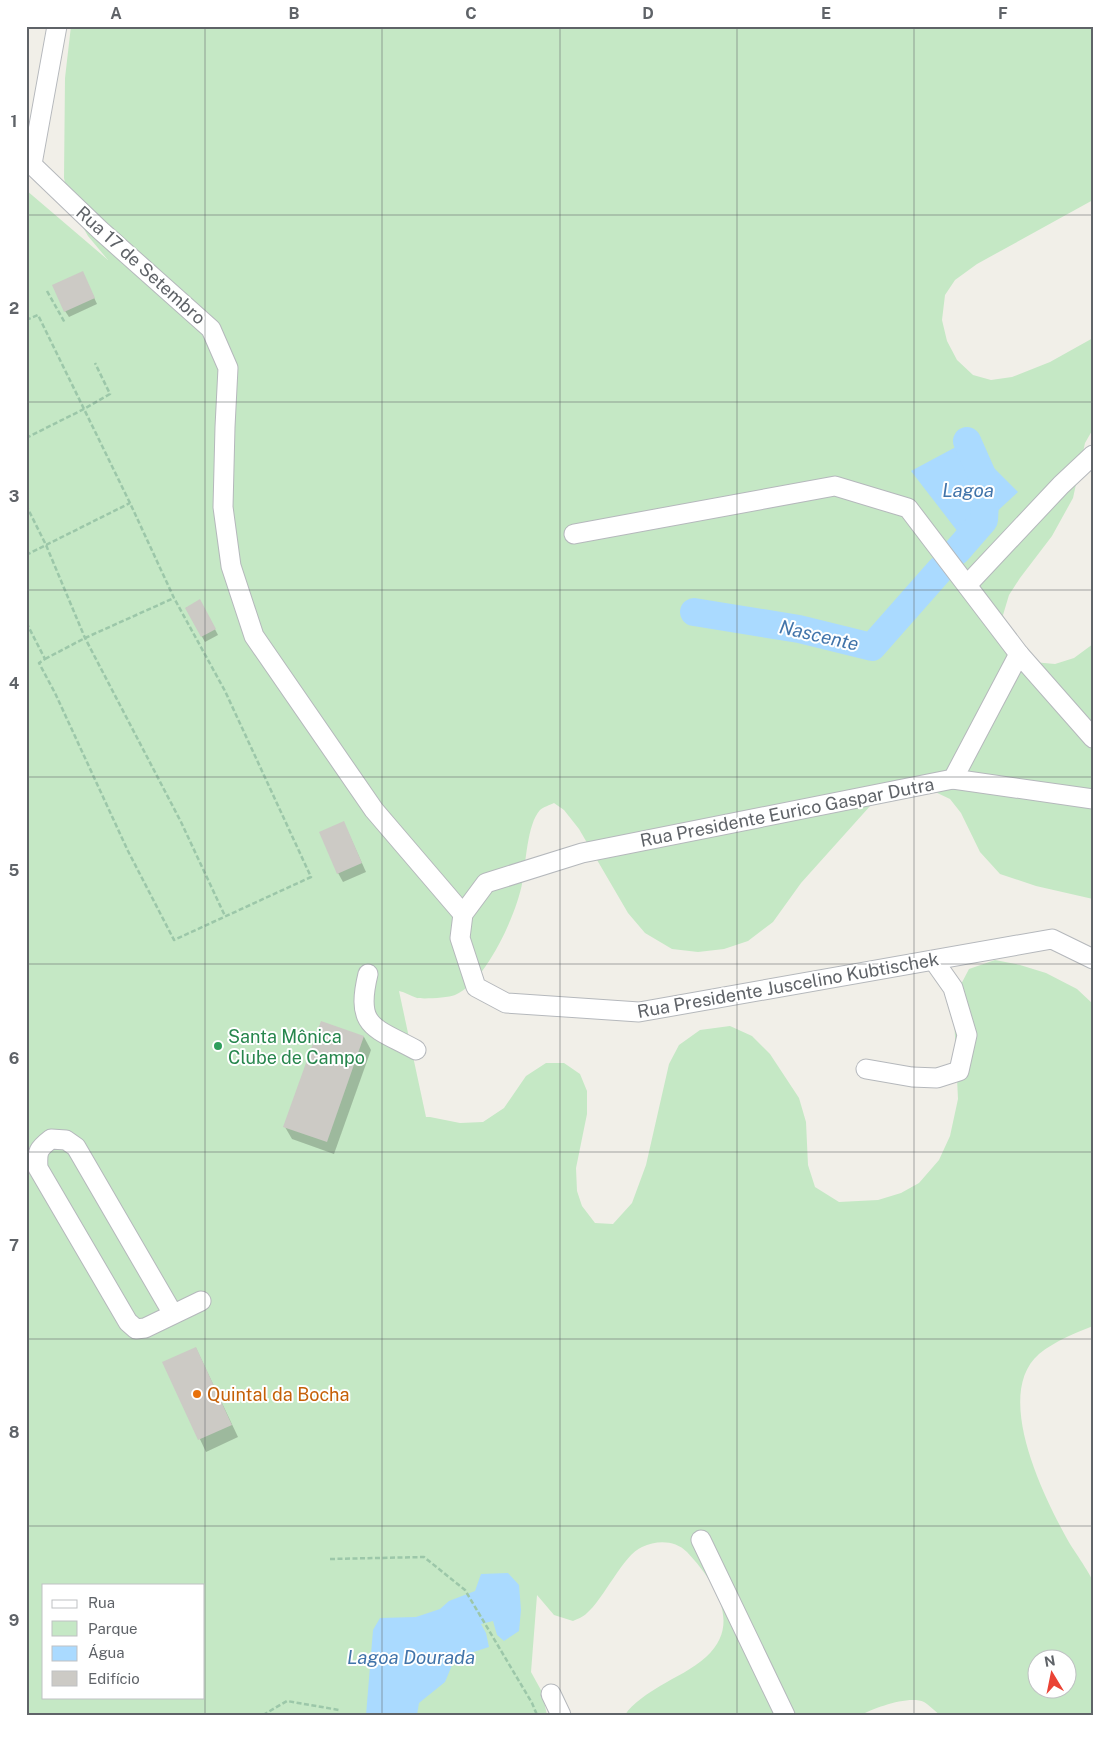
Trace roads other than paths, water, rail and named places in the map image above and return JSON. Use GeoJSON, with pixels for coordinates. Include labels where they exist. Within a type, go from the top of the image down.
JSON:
{"type":"FeatureCollection","features":[{"type":"Feature","properties":{"kind":"street"},"geometry":{"type":"LineString","coordinates":[[29,162],[57,26]]}},
{"type":"Feature","properties":{"kind":"street","name":"Rua 17 de Setembro"},"geometry":{"type":"LineString","coordinates":[[29,162],[100,230],[211,329],[228,368],[223,507],[231,566],[254,636],[374,810],[463,914]]}},
{"type":"Feature","properties":{"kind":"street"},"geometry":{"type":"LineString","coordinates":[[967,585],[1061,485],[1093,455]]}},
{"type":"Feature","properties":{"kind":"street"},"geometry":{"type":"LineString","coordinates":[[574,534],[835,486],[908,508],[1019,654],[1093,738]]}},
{"type":"Feature","properties":{"kind":"street","name":"Rua Presidente Eurico Gaspar Dutra"},"geometry":{"type":"LineString","coordinates":[[463,914],[486,883],[582,853],[953,779],[1019,654]]}},
{"type":"Feature","properties":{"kind":"street"},"geometry":{"type":"LineString","coordinates":[[953,779],[1093,799]]}},
{"type":"Feature","properties":{"kind":"street","name":"Rua Presidente Juscelino Kubtischek"},"geometry":{"type":"LineString","coordinates":[[463,914],[460,938],[476,987],[506,1003],[639,1012],[1052,939],[1093,959]]}},
{"type":"Feature","properties":{"kind":"street"},"geometry":{"type":"LineString","coordinates":[[866,1069],[920,1078],[937,1078],[958,1071],[967,1035],[953,988],[934,961]]}},
{"type":"Feature","properties":{"kind":"street"},"geometry":{"type":"LineString","coordinates":[[368,974],[363,992],[363,1011],[371,1025],[416,1050]]}},
{"type":"Feature","properties":{"kind":"street"},"geometry":{"type":"LineString","coordinates":[[173,1314],[76,1147],[66,1140],[51,1139],[40,1148],[37,1156],[38,1168],[128,1322],[136,1329],[145,1328],[201,1301]]}},
{"type":"Feature","properties":{"kind":"street"},"geometry":{"type":"LineString","coordinates":[[700,1540],[785,1715]]}},
{"type":"Feature","properties":{"kind":"street"},"geometry":{"type":"LineString","coordinates":[[551,1694],[560,1715]]}},
{"type":"Feature","properties":{"kind":"water","name":"Lagoa"},"geometry":{"type":"Polygon","coordinates":[[[967,441],[1018,492],[965,541],[911,471],[967,441]]]}},
{"type":"Feature","properties":{"kind":"water","name":"Lagoa Dourada"},"geometry":{"type":"Polygon","coordinates":[[[508,1573],[519,1585],[521,1610],[519,1631],[504,1641],[497,1635],[493,1621],[481,1624],[486,1633],[489,1647],[455,1658],[445,1682],[419,1703],[417,1715],[366,1715],[373,1630],[380,1618],[416,1617],[440,1609],[449,1601],[475,1591],[481,1574],[508,1573]]]}},
{"type":"Feature","properties":{"kind":"waterway","name":"Nascente"},"geometry":{"type":"LineString","coordinates":[[957,551],[984,520],[986,484],[967,441]]}},
{"type":"Feature","properties":{"kind":"waterway","name":"Nascente"},"geometry":{"type":"LineString","coordinates":[[694,612],[799,629],[872,647],[940,570]]}},
{"type":"Feature","properties":{"kind":"place","name":"Santa Mônica Clube de Campo"},"geometry":{"type":"Point","coordinates":[218,1046]}},
{"type":"Feature","properties":{"kind":"place","name":"Quintal da Bocha"},"geometry":{"type":"Point","coordinates":[197,1394]}}]}
